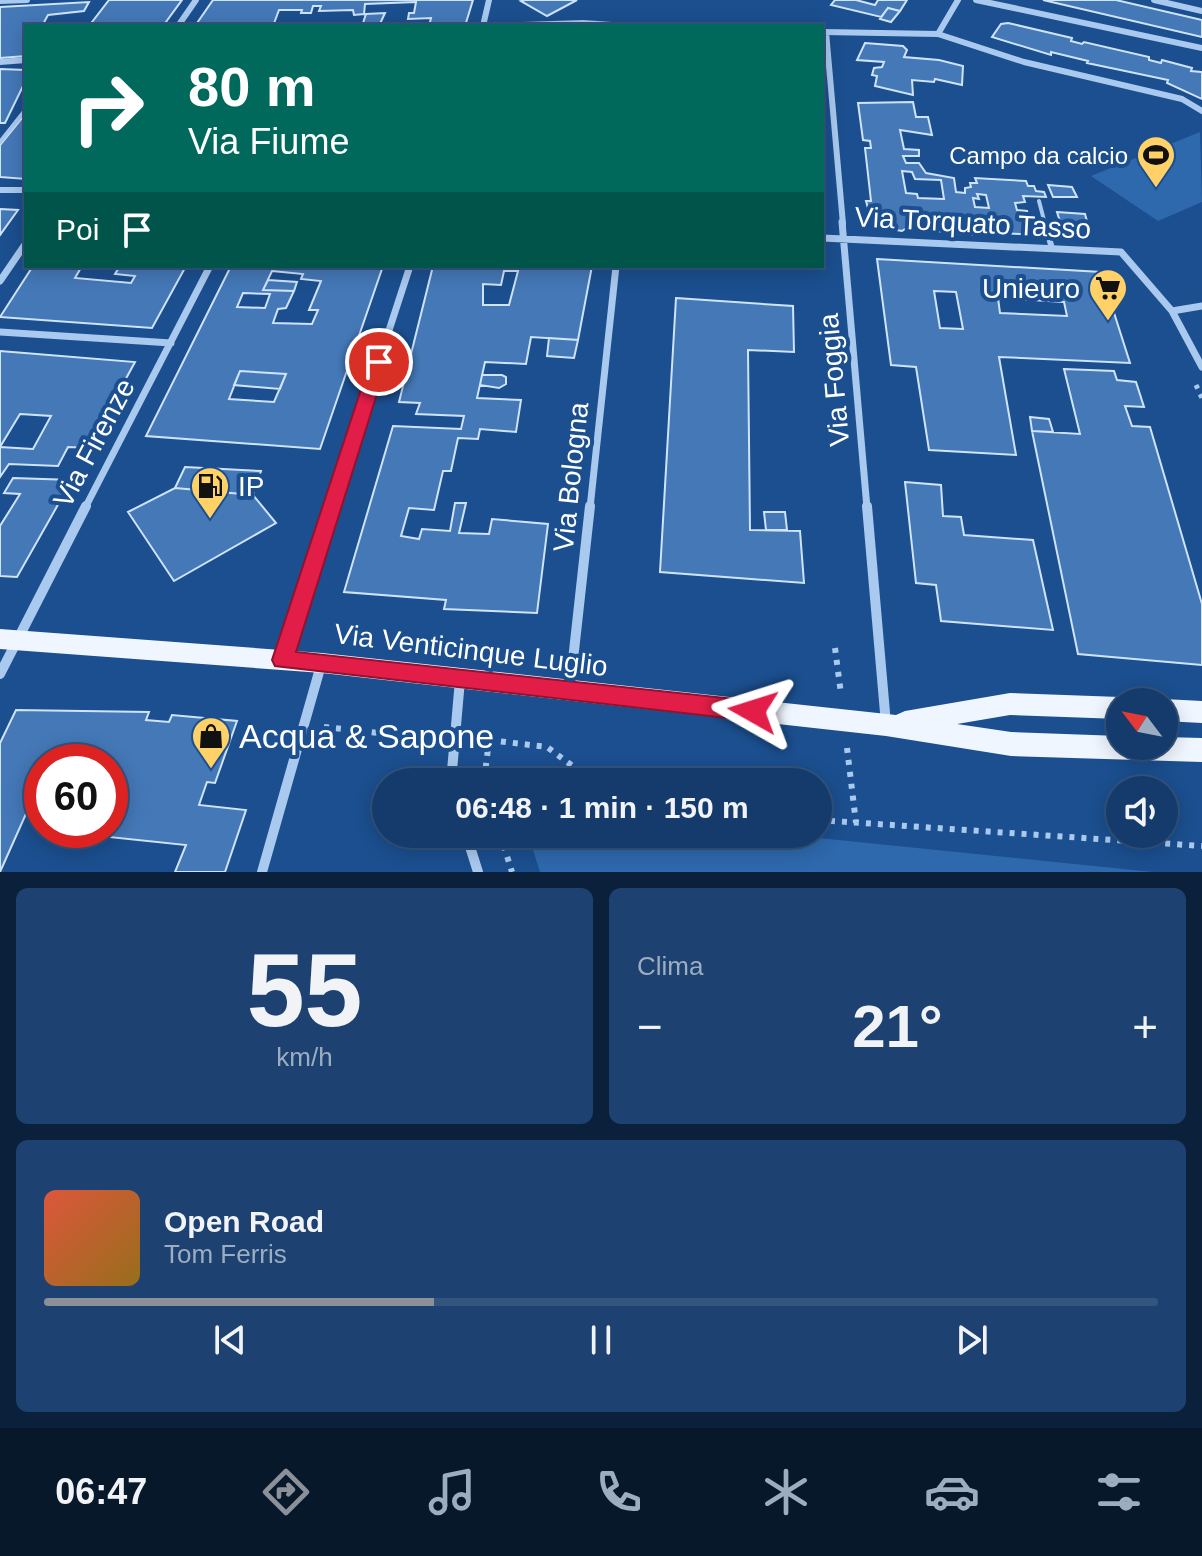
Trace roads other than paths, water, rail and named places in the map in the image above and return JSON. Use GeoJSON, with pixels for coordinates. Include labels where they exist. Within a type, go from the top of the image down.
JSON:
{"type":"FeatureCollection","features":[{"type":"Feature","properties":{"kind":"main road","name":"Via Venticinque Luglio"},"geometry":{"type":"LineString","coordinates":[[8,640],[322,663],[886,725],[1011,744],[1202,750]]}},
{"type":"Feature","properties":{"kind":"main road","name":"Via Venticinque Luglio"},"geometry":{"type":"LineString","coordinates":[[886,725],[1010,704],[1106,707]]}},
{"type":"Feature","properties":{"kind":"main road"},"geometry":{"type":"LineString","coordinates":[[1178,711],[1202,712]]}},
{"type":"Feature","properties":{"kind":"street"},"geometry":{"type":"LineString","coordinates":[[0,1],[27,0]]}},
{"type":"Feature","properties":{"kind":"street"},"geometry":{"type":"LineString","coordinates":[[179,24],[196,0]]}},
{"type":"Feature","properties":{"kind":"street"},"geometry":{"type":"LineString","coordinates":[[483,24],[489,0]]}},
{"type":"Feature","properties":{"kind":"street"},"geometry":{"type":"LineString","coordinates":[[938,34],[958,0]]}},
{"type":"Feature","properties":{"kind":"street"},"geometry":{"type":"LineString","coordinates":[[976,0],[1202,48]]}},
{"type":"Feature","properties":{"kind":"street"},"geometry":{"type":"LineString","coordinates":[[1154,0],[1202,11]]}},
{"type":"Feature","properties":{"kind":"street"},"geometry":{"type":"LineString","coordinates":[[553,24],[597,24]]}},
{"type":"Feature","properties":{"kind":"street"},"geometry":{"type":"LineString","coordinates":[[824,32],[938,34],[1024,62],[1182,99],[1202,111]]}},
{"type":"Feature","properties":{"kind":"street","name":"Via Foggia"},"geometry":{"type":"LineString","coordinates":[[824,32],[886,725]]}},
{"type":"Feature","properties":{"kind":"street"},"geometry":{"type":"LineString","coordinates":[[0,62],[24,60]]}},
{"type":"Feature","properties":{"kind":"street"},"geometry":{"type":"LineString","coordinates":[[0,190],[24,190]]}},
{"type":"Feature","properties":{"kind":"street","name":"Via Torquato Tasso"},"geometry":{"type":"LineString","coordinates":[[824,238],[1121,252],[1172,311]]}},
{"type":"Feature","properties":{"kind":"street"},"geometry":{"type":"LineString","coordinates":[[0,281],[24,246]]}},
{"type":"Feature","properties":{"kind":"street","name":"Via Firenze"},"geometry":{"type":"LineString","coordinates":[[0,674],[8,640],[209,268]]}},
{"type":"Feature","properties":{"kind":"street"},"geometry":{"type":"LineString","coordinates":[[282,660],[409,268]]}},
{"type":"Feature","properties":{"kind":"street","name":"Via Bologna"},"geometry":{"type":"LineString","coordinates":[[569,692],[616,268]]}},
{"type":"Feature","properties":{"kind":"street"},"geometry":{"type":"LineString","coordinates":[[1202,306],[1172,311],[1202,367]]}},
{"type":"Feature","properties":{"kind":"street"},"geometry":{"type":"LineString","coordinates":[[0,332],[171,343]]}},
{"type":"Feature","properties":{"kind":"street"},"geometry":{"type":"LineString","coordinates":[[262,872],[322,663]]}},
{"type":"Feature","properties":{"kind":"street"},"geometry":{"type":"LineString","coordinates":[[452,768],[460,680]]}},
{"type":"Feature","properties":{"kind":"street"},"geometry":{"type":"LineString","coordinates":[[470,848],[478,872]]}},
{"type":"Feature","properties":{"kind":"lane"},"geometry":{"type":"LineString","coordinates":[[0,142],[24,112]]}},
{"type":"Feature","properties":{"kind":"lane"},"geometry":{"type":"LineString","coordinates":[[1039,201],[1052,249]]}},
{"type":"Feature","properties":{"kind":"place","name":"Campo da calcio"},"geometry":{"type":"Point","coordinates":[1156,189]}},
{"type":"Feature","properties":{"kind":"place","name":"Unieuro"},"geometry":{"type":"Point","coordinates":[1108,322]}},
{"type":"Feature","properties":{"kind":"place","name":"IP"},"geometry":{"type":"Point","coordinates":[210,520]}},
{"type":"Feature","properties":{"kind":"place","name":"Acqua & Sapone"},"geometry":{"type":"Point","coordinates":[211,770]}}]}
